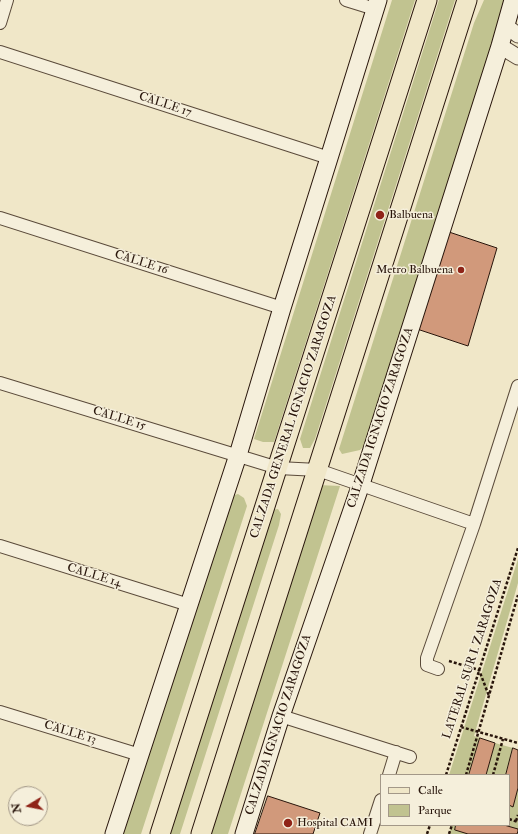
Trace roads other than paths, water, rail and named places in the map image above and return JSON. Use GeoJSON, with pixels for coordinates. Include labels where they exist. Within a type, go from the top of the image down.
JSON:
{"type":"FeatureCollection","features":[{"type":"Feature","properties":{"kind":"main road","name":"CALZADA GENERAL IGNACIO ZARAGOZA"},"geometry":{"type":"LineString","coordinates":[[160,834],[427,0]]}},
{"type":"Feature","properties":{"kind":"main road","name":"CALZADA IGNACIO ZARAGOZA"},"geometry":{"type":"LineString","coordinates":[[244,834],[281,716],[360,484],[500,46],[512,31],[513,0]]}},
{"type":"Feature","properties":{"kind":"main road"},"geometry":{"type":"LineString","coordinates":[[201,834],[467,2]]}},
{"type":"Feature","properties":{"kind":"main road"},"geometry":{"type":"LineString","coordinates":[[114,834],[238,455],[376,5]]}},
{"type":"Feature","properties":{"kind":"street"},"geometry":{"type":"LineString","coordinates":[[0,23],[7,0]]}},
{"type":"Feature","properties":{"kind":"street"},"geometry":{"type":"LineString","coordinates":[[346,0],[376,5]]}},
{"type":"Feature","properties":{"kind":"street"},"geometry":{"type":"LineString","coordinates":[[500,46],[518,57]]}},
{"type":"Feature","properties":{"kind":"street","name":"CALLE 17"},"geometry":{"type":"LineString","coordinates":[[0,52],[330,158]]}},
{"type":"Feature","properties":{"kind":"street","name":"CALLE 16"},"geometry":{"type":"LineString","coordinates":[[0,218],[282,308]]}},
{"type":"Feature","properties":{"kind":"street","name":"CALLE 15"},"geometry":{"type":"LineString","coordinates":[[0,383],[278,468],[318,470],[474,524]]}},
{"type":"Feature","properties":{"kind":"street"},"geometry":{"type":"LineString","coordinates":[[438,669],[428,665],[426,658],[474,524],[518,386]]}},
{"type":"Feature","properties":{"kind":"street","name":"CALLE 14"},"geometry":{"type":"LineString","coordinates":[[0,546],[189,605]]}},
{"type":"Feature","properties":{"kind":"street","name":"CALLE 13"},"geometry":{"type":"LineString","coordinates":[[0,712],[140,755]]}},
{"type":"Feature","properties":{"kind":"street"},"geometry":{"type":"LineString","coordinates":[[281,716],[410,757]]}},
{"type":"Feature","properties":{"kind":"street"},"geometry":{"type":"LineString","coordinates":[[389,774],[396,752]]}},
{"type":"Feature","properties":{"kind":"street"},"geometry":{"type":"LineString","coordinates":[[370,834],[380,803]]}},
{"type":"Feature","properties":{"kind":"place","name":"Balbuena"},"geometry":{"type":"Point","coordinates":[380,215]}},
{"type":"Feature","properties":{"kind":"place","name":"Metro Balbuena"},"geometry":{"type":"Point","coordinates":[461,270]}},
{"type":"Feature","properties":{"kind":"place","name":"Hospital CAMI"},"geometry":{"type":"Point","coordinates":[288,823]}}]}
